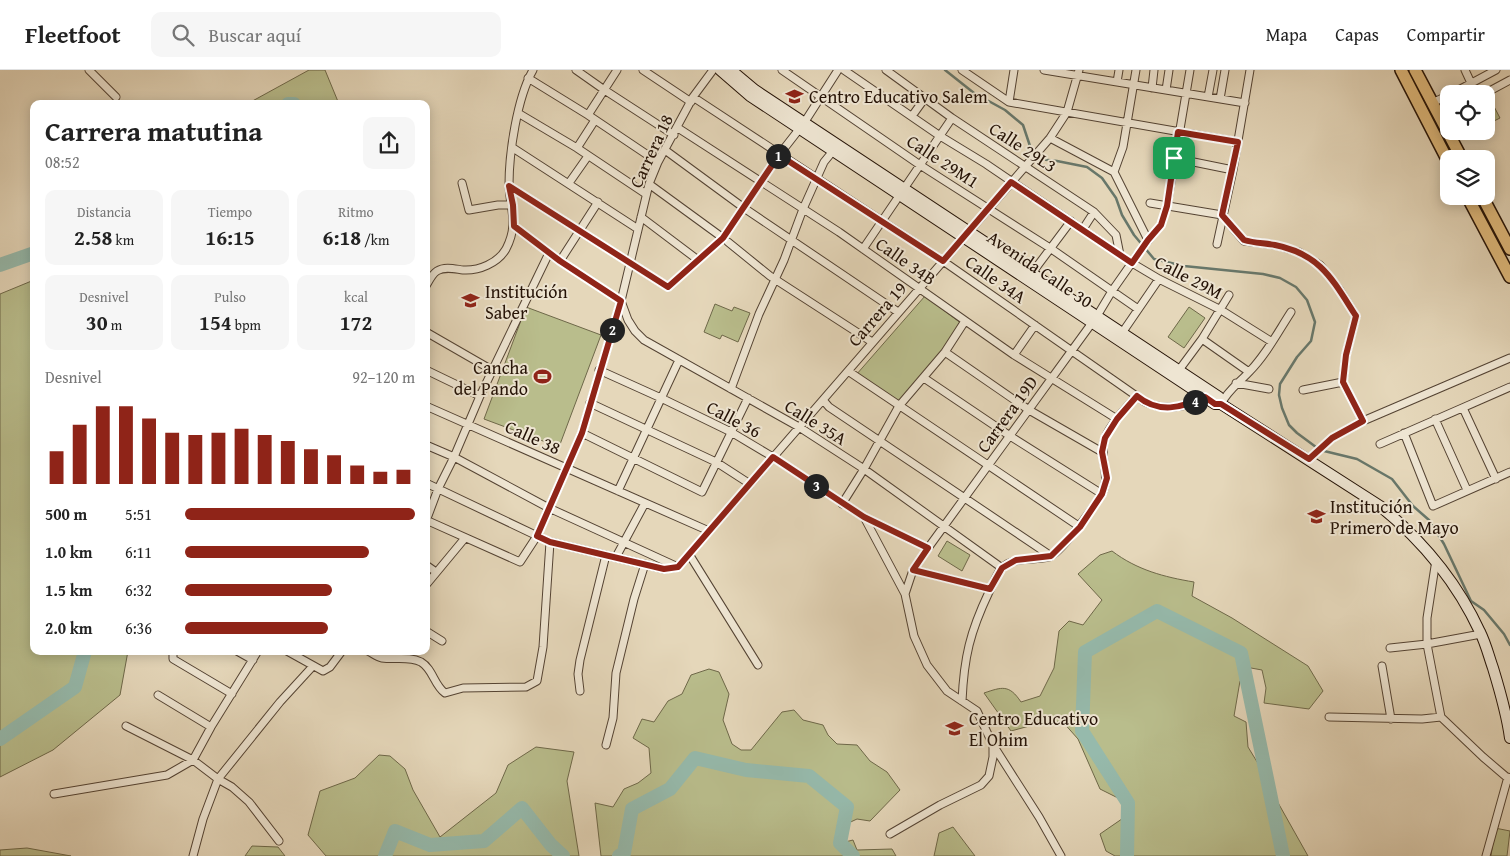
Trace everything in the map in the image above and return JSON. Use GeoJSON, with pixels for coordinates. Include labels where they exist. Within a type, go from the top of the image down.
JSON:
{"type":"FeatureCollection","features":[{"type":"Feature","properties":{"kind":"main road","name":"Avenida Calle 30"},"geometry":{"type":"LineString","coordinates":[[720,70],[750,96],[802,126],[1208,394],[1219,397],[1221,404],[1312,456],[1402,523],[1436,559],[1462,596],[1481,634],[1499,686],[1510,738]]}},
{"type":"Feature","properties":{"kind":"main road","name":"Avenida Calle 30"},"geometry":{"type":"LineString","coordinates":[[731,70],[833,151],[902,192]]}},
{"type":"Feature","properties":{"kind":"main road"},"geometry":{"type":"LineString","coordinates":[[1401,70],[1442,150]]}},
{"type":"Feature","properties":{"kind":"main road"},"geometry":{"type":"LineString","coordinates":[[1415,70],[1432,103],[1440,110]]}},
{"type":"Feature","properties":{"kind":"main road"},"geometry":{"type":"LineString","coordinates":[[1471,205],[1510,277]]}},
{"type":"Feature","properties":{"kind":"main road"},"geometry":{"type":"LineString","coordinates":[[1487,205],[1509,247]]}},
{"type":"Feature","properties":{"kind":"main road","name":"Avenida Calle 30"},"geometry":{"type":"LineString","coordinates":[[966,234],[1032,273],[1095,320],[1122,333],[1179,370],[1208,394]]}},
{"type":"Feature","properties":{"kind":"street"},"geometry":{"type":"LineString","coordinates":[[89,70],[116,97]]}},
{"type":"Feature","properties":{"kind":"street"},"geometry":{"type":"LineString","coordinates":[[430,280],[438,270],[444,268],[466,270],[487,266],[495,261],[504,251],[510,239],[514,226],[513,205],[509,186],[512,148],[518,113],[528,78],[533,70]]}},
{"type":"Feature","properties":{"kind":"street","name":"Calle 34B"},"geometry":{"type":"LineString","coordinates":[[576,70],[603,90],[761,182],[839,232],[1014,355],[1117,419]]}},
{"type":"Feature","properties":{"kind":"street"},"geometry":{"type":"LineString","coordinates":[[588,115],[617,70]]}},
{"type":"Feature","properties":{"kind":"street"},"geometry":{"type":"LineString","coordinates":[[643,70],[692,99]]}},
{"type":"Feature","properties":{"kind":"street","name":"Carrera 18"},"geometry":{"type":"LineString","coordinates":[[465,538],[520,562],[537,536],[582,433],[621,301],[649,184],[658,162],[692,99],[713,70]]}},
{"type":"Feature","properties":{"kind":"street","name":"Calle 29M1"},"geometry":{"type":"LineString","coordinates":[[782,70],[920,165],[1050,248],[1138,309]]}},
{"type":"Feature","properties":{"kind":"street"},"geometry":{"type":"LineString","coordinates":[[509,186],[668,287],[698,260],[726,240],[761,182],[802,126],[838,70]]}},
{"type":"Feature","properties":{"kind":"street","name":"Calle 29M"},"geometry":{"type":"LineString","coordinates":[[844,70],[1132,263],[1159,279],[1221,310],[1272,342]]}},
{"type":"Feature","properties":{"kind":"street","name":"Calle 29L3"},"geometry":{"type":"LineString","coordinates":[[886,70],[952,118],[1028,162],[1094,212],[1116,235],[1120,255]]}},
{"type":"Feature","properties":{"kind":"street"},"geometry":{"type":"LineString","coordinates":[[962,70],[1009,102],[1238,142]]}},
{"type":"Feature","properties":{"kind":"street"},"geometry":{"type":"LineString","coordinates":[[1009,102],[1014,70]]}},
{"type":"Feature","properties":{"kind":"street"},"geometry":{"type":"LineString","coordinates":[[1044,70],[1079,73],[1100,80],[1245,103]]}},
{"type":"Feature","properties":{"kind":"street"},"geometry":{"type":"LineString","coordinates":[[1100,80],[1102,70]]}},
{"type":"Feature","properties":{"kind":"street"},"geometry":{"type":"LineString","coordinates":[[1117,82],[1118,70]]}},
{"type":"Feature","properties":{"kind":"street"},"geometry":{"type":"LineString","coordinates":[[1114,172],[1123,147],[1136,70]]}},
{"type":"Feature","properties":{"kind":"street"},"geometry":{"type":"LineString","coordinates":[[1152,88],[1154,70]]}},
{"type":"Feature","properties":{"kind":"street"},"geometry":{"type":"LineString","coordinates":[[1166,90],[1169,70]]}},
{"type":"Feature","properties":{"kind":"street"},"geometry":{"type":"LineString","coordinates":[[1138,254],[1161,225],[1167,206],[1190,70]]}},
{"type":"Feature","properties":{"kind":"street"},"geometry":{"type":"LineString","coordinates":[[1208,97],[1213,70]]}},
{"type":"Feature","properties":{"kind":"street"},"geometry":{"type":"LineString","coordinates":[[1220,99],[1225,70]]}},
{"type":"Feature","properties":{"kind":"street"},"geometry":{"type":"LineString","coordinates":[[1217,244],[1233,170],[1250,70]]}},
{"type":"Feature","properties":{"kind":"street"},"geometry":{"type":"LineString","coordinates":[[1465,70],[1471,83]]}},
{"type":"Feature","properties":{"kind":"street"},"geometry":{"type":"LineString","coordinates":[[1467,85],[1496,70]]}},
{"type":"Feature","properties":{"kind":"street","name":"Carrera 19"},"geometry":{"type":"LineString","coordinates":[[678,567],[1050,138],[1067,112],[1079,73]]}},
{"type":"Feature","properties":{"kind":"street"},"geometry":{"type":"LineString","coordinates":[[528,78],[658,162]]}},
{"type":"Feature","properties":{"kind":"street"},"geometry":{"type":"LineString","coordinates":[[1495,88],[1510,80]]}},
{"type":"Feature","properties":{"kind":"street"},"geometry":{"type":"LineString","coordinates":[[912,116],[925,98]]}},
{"type":"Feature","properties":{"kind":"street","name":"Calle 34A"},"geometry":{"type":"LineString","coordinates":[[692,99],[943,261],[1144,402],[1154,407],[1178,407],[1188,405],[1208,394]]}},
{"type":"Feature","properties":{"kind":"street"},"geometry":{"type":"LineString","coordinates":[[1432,103],[1440,99]]}},
{"type":"Feature","properties":{"kind":"street"},"geometry":{"type":"LineString","coordinates":[[518,113],[577,148],[646,194]]}},
{"type":"Feature","properties":{"kind":"street"},"geometry":{"type":"LineString","coordinates":[[863,249],[952,118]]}},
{"type":"Feature","properties":{"kind":"street"},"geometry":{"type":"LineString","coordinates":[[577,148],[595,120]]}},
{"type":"Feature","properties":{"kind":"street"},"geometry":{"type":"LineString","coordinates":[[1050,138],[1114,172],[1146,242]]}},
{"type":"Feature","properties":{"kind":"street"},"geometry":{"type":"LineString","coordinates":[[512,148],[638,229]]}},
{"type":"Feature","properties":{"kind":"street"},"geometry":{"type":"LineString","coordinates":[[665,150],[744,208],[898,312]]}},
{"type":"Feature","properties":{"kind":"street"},"geometry":{"type":"LineString","coordinates":[[731,389],[774,279],[792,241],[803,209],[824,162],[833,151]]}},
{"type":"Feature","properties":{"kind":"street"},"geometry":{"type":"LineString","coordinates":[[569,183],[588,156]]}},
{"type":"Feature","properties":{"kind":"street"},"geometry":{"type":"LineString","coordinates":[[1174,158],[1233,170]]}},
{"type":"Feature","properties":{"kind":"street"},"geometry":{"type":"LineString","coordinates":[[462,183],[469,210],[498,205],[513,205]]}},
{"type":"Feature","properties":{"kind":"street"},"geometry":{"type":"LineString","coordinates":[[649,184],[726,240],[774,279],[872,342]]}},
{"type":"Feature","properties":{"kind":"street"},"geometry":{"type":"LineString","coordinates":[[560,261],[598,202]]}},
{"type":"Feature","properties":{"kind":"street"},"geometry":{"type":"LineString","coordinates":[[1150,203],[1222,215],[1244,240],[1275,245],[1299,252],[1320,264],[1356,316],[1346,355],[1343,382],[1363,421]]}},
{"type":"Feature","properties":{"kind":"street"},"geometry":{"type":"LineString","coordinates":[[1083,229],[1094,212]]}},
{"type":"Feature","properties":{"kind":"street"},"geometry":{"type":"LineString","coordinates":[[640,217],[698,260]]}},
{"type":"Feature","properties":{"kind":"street"},"geometry":{"type":"LineString","coordinates":[[1032,273],[1071,221]]}},
{"type":"Feature","properties":{"kind":"street"},"geometry":{"type":"LineString","coordinates":[[514,226],[560,261],[621,301]]}},
{"type":"Feature","properties":{"kind":"street"},"geometry":{"type":"LineString","coordinates":[[430,510],[438,488],[454,457],[492,370],[549,253]]}},
{"type":"Feature","properties":{"kind":"street","name":"Carrera 19D"},"geometry":{"type":"LineString","coordinates":[[904,594],[913,570],[928,548],[1095,320],[1112,290],[1138,254]]}},
{"type":"Feature","properties":{"kind":"street"},"geometry":{"type":"LineString","coordinates":[[1122,333],[1159,279]]}},
{"type":"Feature","properties":{"kind":"street"},"geometry":{"type":"LineString","coordinates":[[1179,370],[1202,339],[1229,295]]}},
{"type":"Feature","properties":{"kind":"street","name":"Calle 35A"},"geometry":{"type":"LineString","coordinates":[[621,301],[628,320],[644,340],[799,427],[864,469],[1002,568]]}},
{"type":"Feature","properties":{"kind":"street"},"geometry":{"type":"LineString","coordinates":[[1221,404],[1226,394],[1249,372],[1272,342],[1291,312]]}},
{"type":"Feature","properties":{"kind":"street"},"geometry":{"type":"LineString","coordinates":[[842,504],[899,406],[945,352],[965,321]]}},
{"type":"Feature","properties":{"kind":"street"},"geometry":{"type":"LineString","coordinates":[[1014,355],[1035,325]]}},
{"type":"Feature","properties":{"kind":"street"},"geometry":{"type":"LineString","coordinates":[[430,334],[492,370]]}},
{"type":"Feature","properties":{"kind":"street"},"geometry":{"type":"LineString","coordinates":[[1202,339],[1249,372]]}},
{"type":"Feature","properties":{"kind":"street"},"geometry":{"type":"LineString","coordinates":[[945,352],[1029,410],[1102,452]]}},
{"type":"Feature","properties":{"kind":"street"},"geometry":{"type":"LineString","coordinates":[[1312,456],[1332,438],[1363,421],[1510,358]]}},
{"type":"Feature","properties":{"kind":"street"},"geometry":{"type":"LineString","coordinates":[[618,491],[679,360]]}},
{"type":"Feature","properties":{"kind":"street","name":"Calle 36"},"geometry":{"type":"LineString","coordinates":[[600,370],[731,432],[773,457],[864,517],[928,548]]}},
{"type":"Feature","properties":{"kind":"street"},"geometry":{"type":"LineString","coordinates":[[848,371],[1080,527]]}},
{"type":"Feature","properties":{"kind":"street"},"geometry":{"type":"LineString","coordinates":[[430,372],[480,396]]}},
{"type":"Feature","properties":{"kind":"street"},"geometry":{"type":"LineString","coordinates":[[924,378],[1010,436],[1102,494]]}},
{"type":"Feature","properties":{"kind":"street"},"geometry":{"type":"LineString","coordinates":[[1303,390],[1343,382]]}},
{"type":"Feature","properties":{"kind":"street"},"geometry":{"type":"LineString","coordinates":[[1236,383],[1269,389]]}},
{"type":"Feature","properties":{"kind":"street"},"geometry":{"type":"LineString","coordinates":[[1380,444],[1510,387]]}},
{"type":"Feature","properties":{"kind":"street"},"geometry":{"type":"LineString","coordinates":[[962,701],[964,672],[975,622],[1002,568],[1016,560],[1051,556],[1080,527],[1102,494],[1107,478],[1102,452],[1105,438],[1117,419],[1137,396]]}},
{"type":"Feature","properties":{"kind":"street"},"geometry":{"type":"LineString","coordinates":[[582,433],[702,492],[748,398]]}},
{"type":"Feature","properties":{"kind":"street"},"geometry":{"type":"LineString","coordinates":[[823,400],[829,407],[879,442],[1051,556]]}},
{"type":"Feature","properties":{"kind":"street"},"geometry":{"type":"LineString","coordinates":[[590,403],[647,428],[716,462],[750,484]]}},
{"type":"Feature","properties":{"kind":"street","name":"Calle 38"},"geometry":{"type":"LineString","coordinates":[[430,408],[709,532]]}},
{"type":"Feature","properties":{"kind":"street"},"geometry":{"type":"LineString","coordinates":[[1463,408],[1496,479]]}},
{"type":"Feature","properties":{"kind":"street"},"geometry":{"type":"LineString","coordinates":[[1435,419],[1467,490]]}},
{"type":"Feature","properties":{"kind":"street"},"geometry":{"type":"LineString","coordinates":[[1404,433],[1433,506],[1510,472]]}},
{"type":"Feature","properties":{"kind":"street"},"geometry":{"type":"LineString","coordinates":[[430,447],[454,457],[550,508],[678,567]]}},
{"type":"Feature","properties":{"kind":"street"},"geometry":{"type":"LineString","coordinates":[[430,485],[550,542],[664,569],[678,567]]}},
{"type":"Feature","properties":{"kind":"street"},"geometry":{"type":"LineString","coordinates":[[616,557],[645,503]]}},
{"type":"Feature","properties":{"kind":"street"},"geometry":{"type":"LineString","coordinates":[[864,517],[904,594],[914,636],[926,665],[947,691],[977,710],[993,745],[1039,817],[1061,856]]}},
{"type":"Feature","properties":{"kind":"street"},"geometry":{"type":"LineString","coordinates":[[430,523],[465,538],[430,580]]}},
{"type":"Feature","properties":{"kind":"street"},"geometry":{"type":"LineString","coordinates":[[388,655],[421,662],[430,671],[440,690],[445,693],[463,688],[526,687],[537,681],[542,647],[550,542]]}},
{"type":"Feature","properties":{"kind":"street"},"geometry":{"type":"LineString","coordinates":[[689,554],[758,665]]}},
{"type":"Feature","properties":{"kind":"street"},"geometry":{"type":"LineString","coordinates":[[580,691],[578,674],[580,660],[606,555]]}},
{"type":"Feature","properties":{"kind":"street"},"geometry":{"type":"LineString","coordinates":[[1436,559],[1427,618],[1428,644],[1441,717],[1509,778],[1486,856]]}},
{"type":"Feature","properties":{"kind":"street"},"geometry":{"type":"LineString","coordinates":[[606,745],[613,718],[616,673],[634,599],[645,564]]}},
{"type":"Feature","properties":{"kind":"street"},"geometry":{"type":"LineString","coordinates":[[430,568],[436,572]]}},
{"type":"Feature","properties":{"kind":"street"},"geometry":{"type":"LineString","coordinates":[[913,570],[990,589]]}},
{"type":"Feature","properties":{"kind":"street"},"geometry":{"type":"LineString","coordinates":[[430,634],[442,641]]}},
{"type":"Feature","properties":{"kind":"street"},"geometry":{"type":"LineString","coordinates":[[1390,648],[1428,644],[1481,634]]}},
{"type":"Feature","properties":{"kind":"street"},"geometry":{"type":"LineString","coordinates":[[172,655],[173,659],[232,694]]}},
{"type":"Feature","properties":{"kind":"street"},"geometry":{"type":"LineString","coordinates":[[244,655],[253,660]]}},
{"type":"Feature","properties":{"kind":"street"},"geometry":{"type":"LineString","coordinates":[[54,794],[166,775],[193,760],[256,655]]}},
{"type":"Feature","properties":{"kind":"street"},"geometry":{"type":"LineString","coordinates":[[294,655],[323,671],[339,655]]}},
{"type":"Feature","properties":{"kind":"street"},"geometry":{"type":"LineString","coordinates":[[193,856],[203,819],[218,779],[280,702],[313,666]]}},
{"type":"Feature","properties":{"kind":"street"},"geometry":{"type":"LineString","coordinates":[[1382,666],[1391,719]]}},
{"type":"Feature","properties":{"kind":"street"},"geometry":{"type":"LineString","coordinates":[[158,695],[211,727]]}},
{"type":"Feature","properties":{"kind":"street"},"geometry":{"type":"LineString","coordinates":[[1329,717],[1422,719],[1441,717]]}},
{"type":"Feature","properties":{"kind":"street"},"geometry":{"type":"LineString","coordinates":[[126,726],[193,760],[232,787],[249,802],[279,841]]}},
{"type":"Feature","properties":{"kind":"street"},"geometry":{"type":"LineString","coordinates":[[890,834],[940,804],[981,785],[989,776],[993,757],[993,745]]}},
{"type":"Feature","properties":{"kind":"green space"},"geometry":{"type":"Polygon","coordinates":[[[309,70],[325,70],[337,100],[254,100],[309,70]]]}},
{"type":"Feature","properties":{"kind":"green space"},"geometry":{"type":"Polygon","coordinates":[[[1495,108],[1500,118],[1495,120],[1495,108]]]}},
{"type":"Feature","properties":{"kind":"green space"},"geometry":{"type":"Polygon","coordinates":[[[30,282],[30,655],[127,655],[120,695],[53,750],[0,777],[0,294],[30,282]]]}},
{"type":"Feature","properties":{"kind":"green space"},"geometry":{"type":"Polygon","coordinates":[[[925,296],[962,324],[902,403],[856,375],[925,296]]]}},
{"type":"Feature","properties":{"kind":"green space"},"geometry":{"type":"Polygon","coordinates":[[[715,304],[732,311],[734,307],[750,313],[738,342],[722,335],[720,339],[704,332],[715,304]]]}},
{"type":"Feature","properties":{"kind":"green space","name":"Cancha del Pando"},"geometry":{"type":"Polygon","coordinates":[[[526,307],[601,335],[559,447],[484,419],[526,307]]]}},
{"type":"Feature","properties":{"kind":"green space"},"geometry":{"type":"Polygon","coordinates":[[[1189,307],[1205,318],[1184,348],[1168,337],[1189,307]]]}},
{"type":"Feature","properties":{"kind":"green space"},"geometry":{"type":"Polygon","coordinates":[[[947,541],[970,555],[962,571],[938,556],[947,541]]]}},
{"type":"Feature","properties":{"kind":"green space"},"geometry":{"type":"Polygon","coordinates":[[[1112,551],[1121,558],[1151,572],[1194,582],[1192,596],[1232,618],[1308,666],[1323,691],[1309,709],[1264,703],[1266,688],[1262,670],[1251,668],[1240,681],[1234,716],[1246,722],[1248,747],[1259,765],[1264,785],[1272,792],[1308,856],[1115,856],[1106,851],[1100,834],[1132,812],[1126,802],[1100,789],[1078,739],[1062,721],[1033,725],[1011,731],[984,693],[1005,688],[1013,692],[1021,702],[1040,696],[1054,668],[1059,631],[1069,621],[1083,625],[1102,600],[1078,574],[1100,555],[1112,551]]]}},
{"type":"Feature","properties":{"kind":"green space"},"geometry":{"type":"Polygon","coordinates":[[[709,669],[719,672],[729,694],[723,720],[732,744],[741,750],[751,750],[782,712],[794,710],[803,720],[823,725],[828,735],[837,744],[857,745],[870,761],[887,772],[900,790],[870,821],[857,819],[840,827],[839,830],[845,842],[853,840],[857,850],[892,849],[896,856],[601,856],[595,803],[613,807],[624,789],[638,783],[651,773],[649,748],[633,738],[642,719],[654,722],[668,701],[682,694],[691,675],[709,669]]]}},
{"type":"Feature","properties":{"kind":"green space"},"geometry":{"type":"Polygon","coordinates":[[[536,747],[574,752],[567,781],[579,856],[326,856],[308,835],[320,791],[355,778],[379,755],[390,756],[405,769],[413,790],[440,837],[496,793],[508,765],[536,747]]]}},
{"type":"Feature","properties":{"kind":"green space"},"geometry":{"type":"Polygon","coordinates":[[[953,827],[975,856],[934,856],[939,833],[953,827]]]}},
{"type":"Feature","properties":{"kind":"green space"},"geometry":{"type":"Polygon","coordinates":[[[1495,828],[1510,831],[1507,856],[1491,856],[1495,828]]]}},
{"type":"Feature","properties":{"kind":"green space"},"geometry":{"type":"Polygon","coordinates":[[[252,846],[278,847],[285,856],[245,856],[252,846]]]}},
{"type":"Feature","properties":{"kind":"green space"},"geometry":{"type":"Polygon","coordinates":[[[27,848],[71,856],[0,856],[0,850],[27,848]]]}},
{"type":"Feature","properties":{"kind":"waterway"},"geometry":{"type":"LineString","coordinates":[[945,70],[974,93],[1005,110],[1023,125],[1032,152],[1039,159],[1087,167],[1102,178],[1116,198],[1122,215],[1134,235],[1154,259],[1184,266],[1263,274],[1280,278],[1296,287],[1307,300],[1315,322],[1311,341],[1297,357],[1280,384],[1279,395],[1289,425],[1320,450],[1357,459],[1392,479],[1413,506],[1429,520],[1444,544],[1471,601],[1484,610],[1504,634],[1510,645]]}},
{"type":"Feature","properties":{"kind":"waterway"},"geometry":{"type":"LineString","coordinates":[[0,265],[30,254]]}},
{"type":"Feature","properties":{"kind":"waterway"},"geometry":{"type":"LineString","coordinates":[[1127,856],[1128,803],[1082,731],[1085,652],[1157,611],[1241,653],[1283,856]]}},
{"type":"Feature","properties":{"kind":"waterway"},"geometry":{"type":"LineString","coordinates":[[0,739],[75,687],[84,655]]}},
{"type":"Feature","properties":{"kind":"waterway"},"geometry":{"type":"LineString","coordinates":[[619,856],[624,853],[632,809],[670,789],[695,758],[746,770],[809,776],[847,807],[840,843],[853,856]]}},
{"type":"Feature","properties":{"kind":"waterway"},"geometry":{"type":"LineString","coordinates":[[385,856],[395,831],[430,845],[484,841],[522,808],[551,845],[563,856]]}},
{"type":"Feature","properties":{"kind":"place","name":"Centro Educativo Salem"},"geometry":{"type":"Point","coordinates":[795,96]}},
{"type":"Feature","properties":{"kind":"place","name":"Institución Saber"},"geometry":{"type":"Point","coordinates":[471,301]}},
{"type":"Feature","properties":{"kind":"place","name":"Cancha del Pando"},"geometry":{"type":"Point","coordinates":[542,377]}},
{"type":"Feature","properties":{"kind":"place","name":"Institución Primero de Mayo"},"geometry":{"type":"Point","coordinates":[1316,516]}},
{"type":"Feature","properties":{"kind":"place","name":"Centro Educativo El Ohim"},"geometry":{"type":"Point","coordinates":[955,728]}},
{"type":"Feature","properties":{"kind":"route"},"geometry":{"type":"LineString","coordinates":[[1178,132],[1238,142],[1222,215],[1244,240],[1275,245],[1299,252],[1320,264],[1356,316],[1346,355],[1343,382],[1363,421],[1332,438],[1309,459],[1221,404],[1215,404],[1205,397],[1188,405],[1178,407],[1154,407],[1137,396],[1117,419],[1105,438],[1102,452],[1107,478],[1102,494],[1080,527],[1051,556],[1016,560],[1002,568],[990,589],[913,570],[928,548],[864,517],[773,457],[678,567],[664,569],[550,542],[537,536],[582,433],[621,301],[560,261],[514,226],[513,205],[509,186],[668,287],[723,238],[779,155],[943,261],[1011,182],[1132,263],[1161,225],[1167,206],[1174,158],[1178,132]]}}]}
